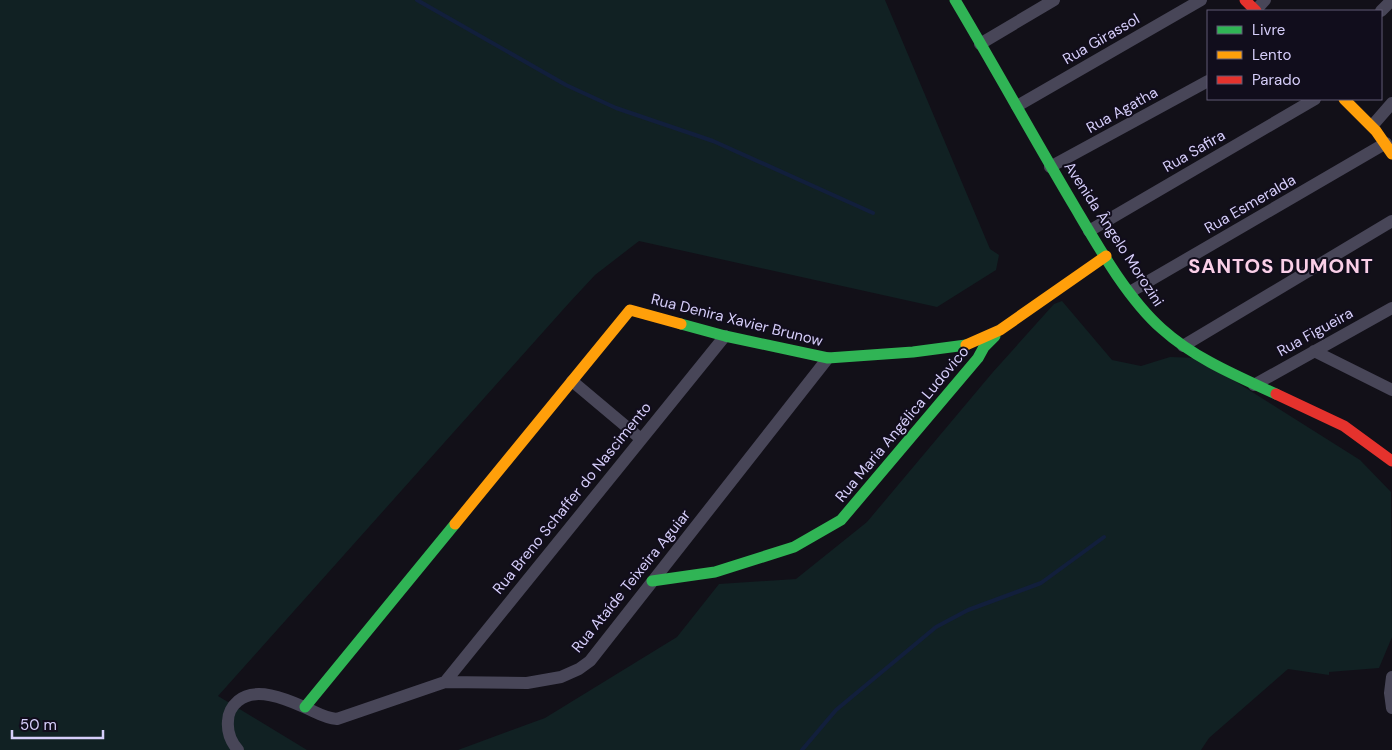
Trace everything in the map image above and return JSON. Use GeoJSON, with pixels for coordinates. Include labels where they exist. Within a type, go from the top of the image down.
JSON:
{"type":"FeatureCollection","features":[{"type":"Feature","properties":{"kind":"street","name":"Avenida Ângelo Morozini"},"geometry":{"type":"LineString","coordinates":[[955,0],[1050,167],[1089,231],[1130,292],[1151,319],[1183,346],[1254,385],[1338,423],[1357,434],[1391,459]]}},
{"type":"Feature","properties":{"kind":"street"},"geometry":{"type":"LineString","coordinates":[[980,44],[1054,0]]}},
{"type":"Feature","properties":{"kind":"street","name":"Rua Girassol"},"geometry":{"type":"LineString","coordinates":[[1017,106],[1201,0]]}},
{"type":"Feature","properties":{"kind":"street"},"geometry":{"type":"LineString","coordinates":[[1245,0],[1255,10]]}},
{"type":"Feature","properties":{"kind":"street"},"geometry":{"type":"LineString","coordinates":[[1257,10],[1266,0]]}},
{"type":"Feature","properties":{"kind":"street"},"geometry":{"type":"LineString","coordinates":[[1382,10],[1392,0]]}},
{"type":"Feature","properties":{"kind":"street","name":"Rua Agatha"},"geometry":{"type":"LineString","coordinates":[[1050,167],[1207,82]]}},
{"type":"Feature","properties":{"kind":"street","name":"Rua Safira"},"geometry":{"type":"LineString","coordinates":[[1089,231],[1313,100]]}},
{"type":"Feature","properties":{"kind":"street"},"geometry":{"type":"LineString","coordinates":[[1345,100],[1372,126],[1389,149]]}},
{"type":"Feature","properties":{"kind":"street"},"geometry":{"type":"LineString","coordinates":[[1372,126],[1392,103]]}},
{"type":"Feature","properties":{"kind":"street","name":"Rua Esmeralda"},"geometry":{"type":"LineString","coordinates":[[1130,292],[1389,149]]}},
{"type":"Feature","properties":{"kind":"street"},"geometry":{"type":"LineString","coordinates":[[1183,346],[1392,221]]}},
{"type":"Feature","properties":{"kind":"street","name":"Rua Denira Xavier Brunow"},"geometry":{"type":"LineString","coordinates":[[572,381],[627,312],[634,310],[726,336],[828,358],[913,352],[967,345],[1000,330],[1106,256]]}},
{"type":"Feature","properties":{"kind":"street","name":"Rua Figueira"},"geometry":{"type":"LineString","coordinates":[[1254,385],[1392,308]]}},
{"type":"Feature","properties":{"kind":"street","name":"Rua Maria Angélica Ludovico"},"geometry":{"type":"LineString","coordinates":[[652,582],[715,572],[794,547],[841,520],[1000,330]]}},
{"type":"Feature","properties":{"kind":"street","name":"Rua Breno Schaffer do Nascimento"},"geometry":{"type":"LineString","coordinates":[[445,682],[726,336]]}},
{"type":"Feature","properties":{"kind":"street"},"geometry":{"type":"LineString","coordinates":[[1314,351],[1392,390]]}},
{"type":"Feature","properties":{"kind":"street","name":"Rua Ataíde Teixeira Aguiar"},"geometry":{"type":"LineString","coordinates":[[238,750],[228,729],[228,716],[235,704],[242,698],[253,694],[272,696],[305,707],[319,715],[337,719],[445,682],[526,683],[561,677],[579,670],[590,661],[828,358]]}},
{"type":"Feature","properties":{"kind":"street"},"geometry":{"type":"LineString","coordinates":[[305,707],[572,381],[641,439]]}},
{"type":"Feature","properties":{"kind":"street"},"geometry":{"type":"LineString","coordinates":[[1392,677],[1390,693],[1392,708]]}},
{"type":"Feature","properties":{"kind":"shaded area"},"geometry":{"type":"Polygon","coordinates":[[[0,0],[885,0],[990,249],[999,255],[996,270],[937,307],[639,241],[595,275],[569,303],[218,696],[307,750],[0,750],[0,0]]]}},
{"type":"Feature","properties":{"kind":"shaded area"},"geometry":{"type":"Polygon","coordinates":[[[1062,301],[1112,360],[1141,366],[1170,357],[1198,358],[1360,460],[1391,492],[1392,637],[1379,668],[1329,672],[1329,675],[1288,669],[1209,738],[1201,750],[458,750],[545,718],[677,637],[719,584],[796,579],[867,522],[993,372],[1054,304],[1062,301]]]}},
{"type":"Feature","properties":{"kind":"waterway"},"geometry":{"type":"LineString","coordinates":[[417,0],[566,85],[616,108],[713,141],[873,213]]}},
{"type":"Feature","properties":{"kind":"waterway"},"geometry":{"type":"LineString","coordinates":[[802,750],[836,710],[936,627],[968,610],[1041,583],[1104,537]]}},
{"type":"Feature","properties":{"kind":"traffic: fast"},"geometry":{"type":"LineString","coordinates":[[955,0],[1094,240],[1137,303],[1162,329],[1188,349],[1216,366],[1276,394]]}},
{"type":"Feature","properties":{"kind":"traffic: fast"},"geometry":{"type":"LineString","coordinates":[[681,324],[725,336],[828,358],[913,352],[966,345]]}},
{"type":"Feature","properties":{"kind":"traffic: fast"},"geometry":{"type":"LineString","coordinates":[[652,581],[715,572],[794,547],[841,520],[995,336]]}},
{"type":"Feature","properties":{"kind":"traffic: fast"},"geometry":{"type":"LineString","coordinates":[[305,707],[455,524]]}},
{"type":"Feature","properties":{"kind":"traffic: slow"},"geometry":{"type":"LineString","coordinates":[[1345,100],[1376,131],[1392,154]]}},
{"type":"Feature","properties":{"kind":"traffic: slow"},"geometry":{"type":"LineString","coordinates":[[966,345],[1000,330],[1106,256]]}},
{"type":"Feature","properties":{"kind":"traffic: slow"},"geometry":{"type":"LineString","coordinates":[[455,524],[630,310],[681,324]]}},
{"type":"Feature","properties":{"kind":"traffic: jam"},"geometry":{"type":"LineString","coordinates":[[1245,0],[1255,10]]}},
{"type":"Feature","properties":{"kind":"traffic: jam"},"geometry":{"type":"LineString","coordinates":[[1276,394],[1344,426],[1392,461]]}},
{"type":"Feature","properties":{"kind":"district","name":"SANTOS DUMONT"},"geometry":{"type":"Point","coordinates":[1281,266]}}]}
